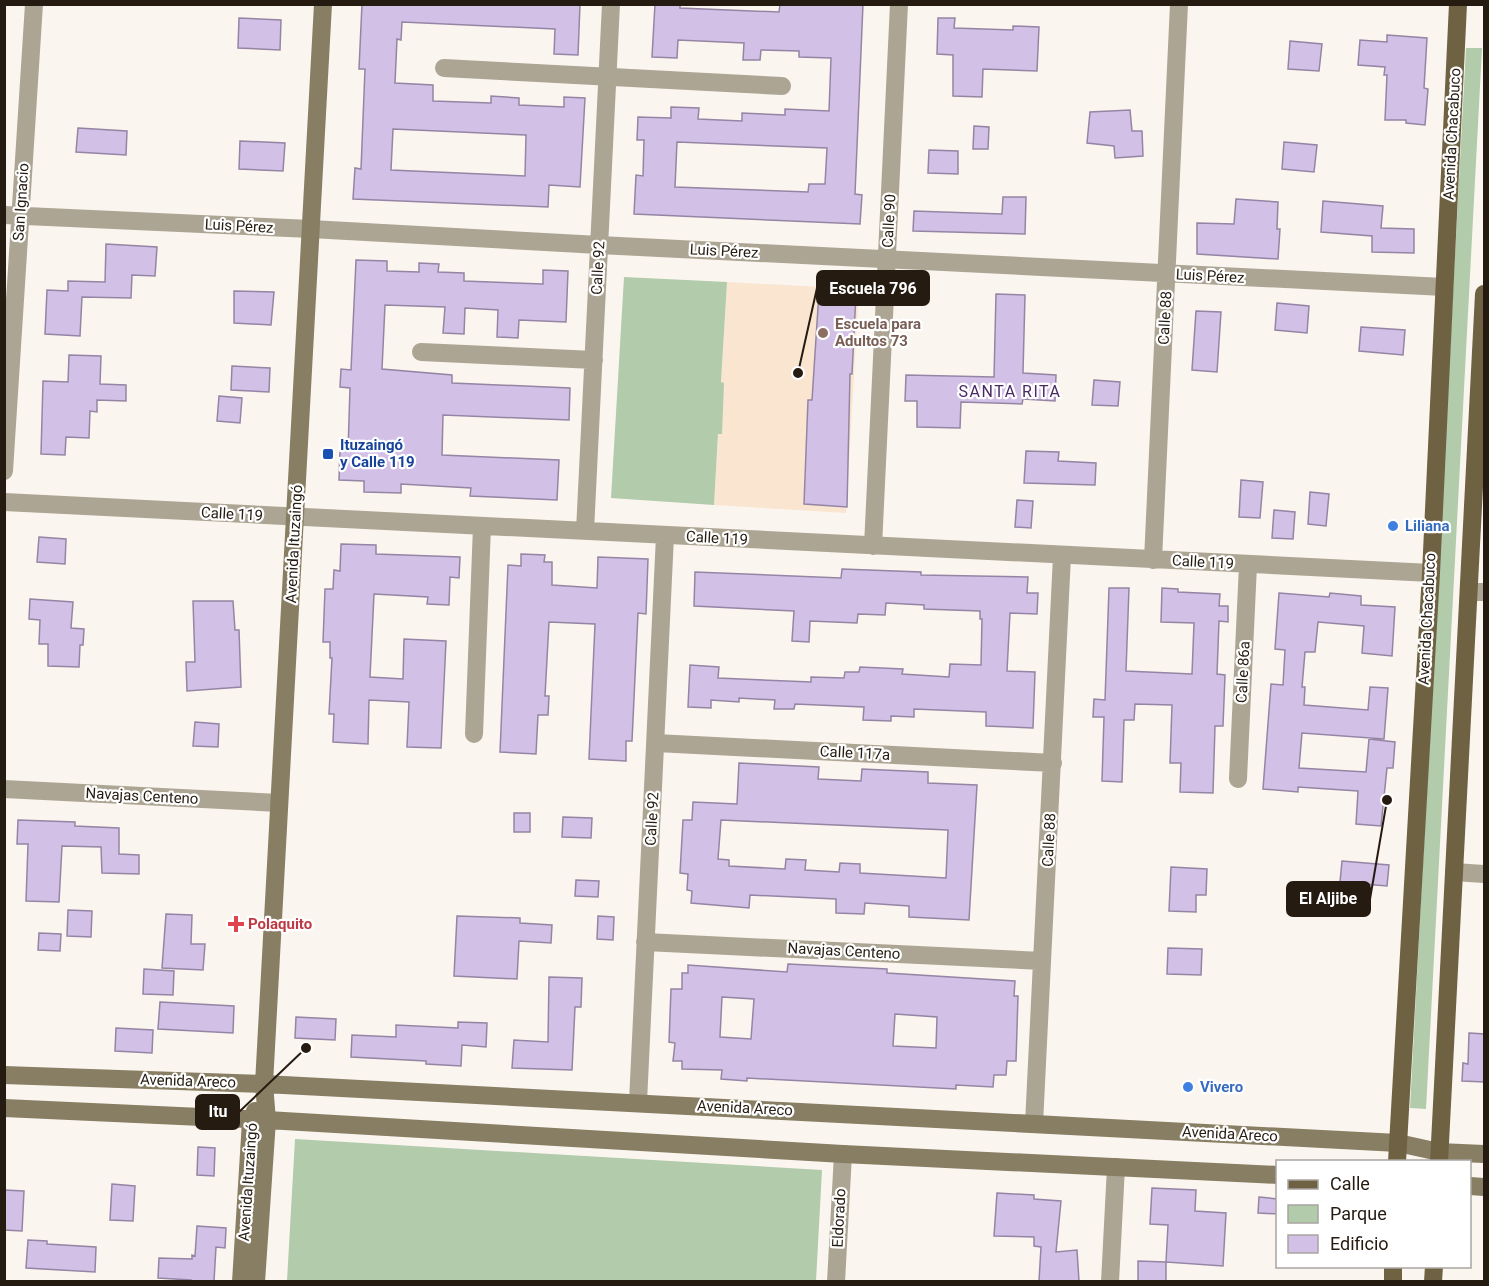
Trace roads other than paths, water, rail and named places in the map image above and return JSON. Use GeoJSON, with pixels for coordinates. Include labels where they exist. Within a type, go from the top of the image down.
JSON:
{"type":"FeatureCollection","features":[{"type":"Feature","properties":{"kind":"main road","name":"Avenida Ituzaingó"},"geometry":{"type":"LineString","coordinates":[[241,1281],[264,1084],[323,4]]}},
{"type":"Feature","properties":{"kind":"main road","name":"Avenida Chacabuco"},"geometry":{"type":"LineString","coordinates":[[1397,1160],[1431,573],[1431,531],[1458,4]]}},
{"type":"Feature","properties":{"kind":"main road"},"geometry":{"type":"LineString","coordinates":[[1439,1157],[1454,872],[1477,592],[1485,294]]}},
{"type":"Feature","properties":{"kind":"main road","name":"Avenida Areco"},"geometry":{"type":"LineString","coordinates":[[4,1075],[264,1084],[638,1102],[1398,1143],[1439,1157],[1485,1154]]}},
{"type":"Feature","properties":{"kind":"main road"},"geometry":{"type":"LineString","coordinates":[[4,1108],[843,1154],[1276,1175]]}},
{"type":"Feature","properties":{"kind":"main road","name":"Avenida Ituzaingó"},"geometry":{"type":"LineString","coordinates":[[256,1281],[259,1121]]}},
{"type":"Feature","properties":{"kind":"street","name":"San Ignacio"},"geometry":{"type":"LineString","coordinates":[[4,471],[13,216],[34,4]]}},
{"type":"Feature","properties":{"kind":"street","name":"Calle 92"},"geometry":{"type":"LineString","coordinates":[[585,531],[611,4]]}},
{"type":"Feature","properties":{"kind":"street","name":"Calle 90"},"geometry":{"type":"LineString","coordinates":[[873,546],[899,4]]}},
{"type":"Feature","properties":{"kind":"street","name":"Calle 88"},"geometry":{"type":"LineString","coordinates":[[1153,560],[1179,4]]}},
{"type":"Feature","properties":{"kind":"street"},"geometry":{"type":"LineString","coordinates":[[444,68],[782,86]]}},
{"type":"Feature","properties":{"kind":"street","name":"Luis Pérez"},"geometry":{"type":"LineString","coordinates":[[13,216],[1444,287]]}},
{"type":"Feature","properties":{"kind":"street"},"geometry":{"type":"LineString","coordinates":[[421,352],[594,360]]}},
{"type":"Feature","properties":{"kind":"street","name":"Calle 119"},"geometry":{"type":"LineString","coordinates":[[4,502],[1431,573]]}},
{"type":"Feature","properties":{"kind":"street"},"geometry":{"type":"LineString","coordinates":[[474,734],[482,526]]}},
{"type":"Feature","properties":{"kind":"street","name":"Calle 92"},"geometry":{"type":"LineString","coordinates":[[638,1102],[665,536]]}},
{"type":"Feature","properties":{"kind":"street","name":"Calle 88"},"geometry":{"type":"LineString","coordinates":[[1034,1124],[1062,555]]}},
{"type":"Feature","properties":{"kind":"street","name":"Calle 86a"},"geometry":{"type":"LineString","coordinates":[[1238,779],[1248,565]]}},
{"type":"Feature","properties":{"kind":"street","name":"Calle 117a"},"geometry":{"type":"LineString","coordinates":[[656,743],[1053,763]]}},
{"type":"Feature","properties":{"kind":"street","name":"Navajas Centeno"},"geometry":{"type":"LineString","coordinates":[[4,789],[279,802]]}},
{"type":"Feature","properties":{"kind":"street"},"geometry":{"type":"LineString","coordinates":[[1454,872],[1485,874]]}},
{"type":"Feature","properties":{"kind":"street","name":"Navajas Centeno"},"geometry":{"type":"LineString","coordinates":[[645,942],[1042,961]]}},
{"type":"Feature","properties":{"kind":"street","name":"Eldorado"},"geometry":{"type":"LineString","coordinates":[[836,1281],[843,1154]]}},
{"type":"Feature","properties":{"kind":"street"},"geometry":{"type":"LineString","coordinates":[[1110,1281],[1116,1167]]}},
{"type":"Feature","properties":{"kind":"place","name":"Escuela para Adultos 73"},"geometry":{"type":"Point","coordinates":[823,333]}},
{"type":"Feature","properties":{"kind":"place","name":"Escuela 796"},"geometry":{"type":"Point","coordinates":[798,373]}},
{"type":"Feature","properties":{"kind":"place","name":"Ituzaingó y Calle 119"},"geometry":{"type":"Point","coordinates":[328,454]}},
{"type":"Feature","properties":{"kind":"place","name":"Liliana"},"geometry":{"type":"Point","coordinates":[1393,526]}},
{"type":"Feature","properties":{"kind":"place","name":"El Aljibe"},"geometry":{"type":"Point","coordinates":[1387,800]}},
{"type":"Feature","properties":{"kind":"place","name":"Polaquito"},"geometry":{"type":"Point","coordinates":[236,924]}},
{"type":"Feature","properties":{"kind":"place","name":"Itu"},"geometry":{"type":"Point","coordinates":[306,1048]}},
{"type":"Feature","properties":{"kind":"place","name":"Vivero"},"geometry":{"type":"Point","coordinates":[1188,1087]}},
{"type":"Feature","properties":{"kind":"district","name":"SANTA RITA"},"geometry":{"type":"Point","coordinates":[1010,391]}}]}
